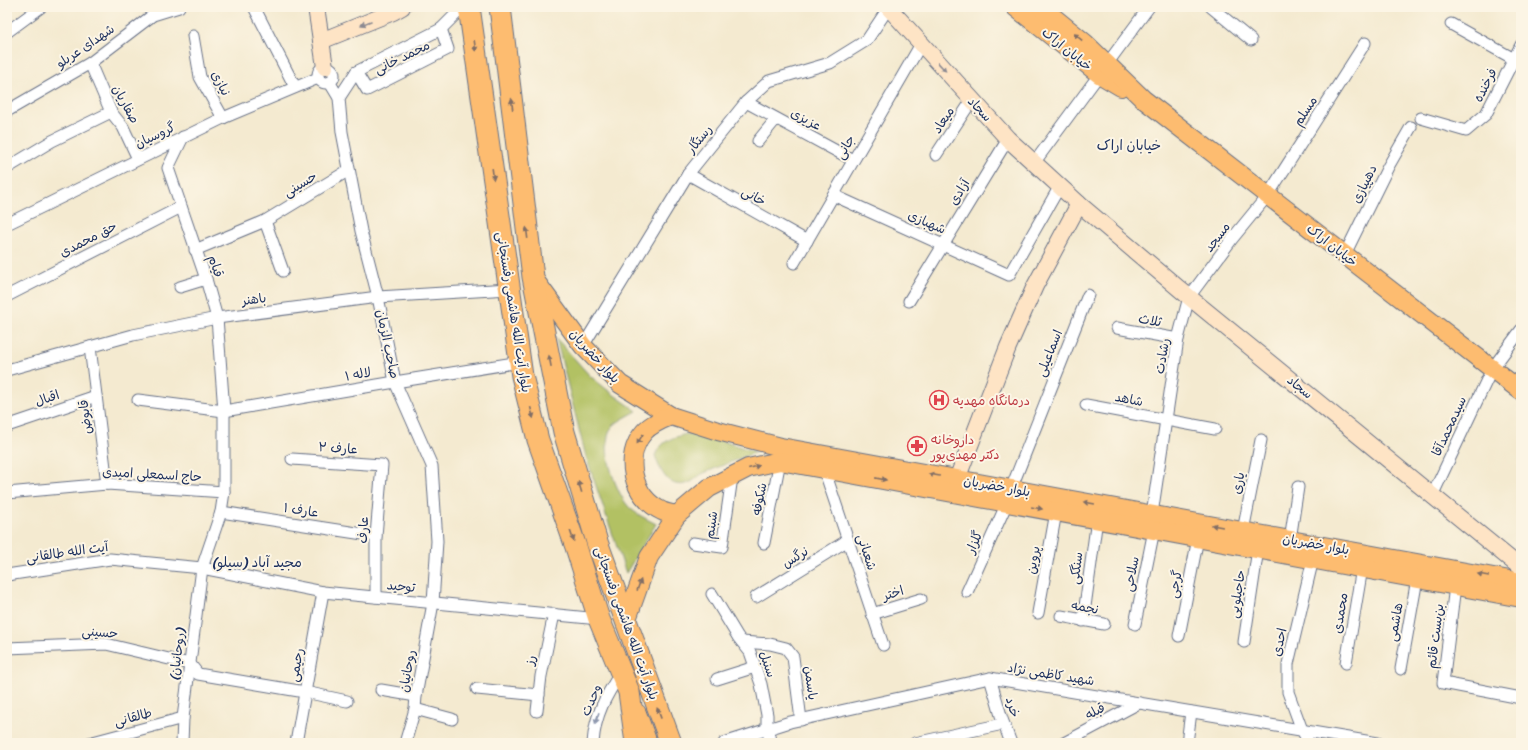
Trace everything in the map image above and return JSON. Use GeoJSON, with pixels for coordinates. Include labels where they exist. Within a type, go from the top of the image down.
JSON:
{"type":"FeatureCollection","features":[{"type":"Feature","properties":{"kind":"highway","name":"بلوار آیت الله هاشمی رفسنجانی"},"geometry":{"type":"LineString","coordinates":[[470,7],[522,376],[538,440],[576,547],[599,619],[629,692]]}},
{"type":"Feature","properties":{"kind":"highway","name":"بلوار آیت الله هاشمی رفسنجانی"},"geometry":{"type":"LineString","coordinates":[[500,7],[533,277],[564,432],[597,542],[671,743]]}},
{"type":"Feature","properties":{"kind":"highway"},"geometry":{"type":"LineString","coordinates":[[629,692],[636,743]]}},
{"type":"Feature","properties":{"kind":"main road","name":"خیابان اراک"},"geometry":{"type":"LineString","coordinates":[[1015,7],[1103,68],[1521,391]]}},
{"type":"Feature","properties":{"kind":"main road","name":"خیابان اراک"},"geometry":{"type":"LineString","coordinates":[[1041,7],[1085,43],[1103,68]]}},
{"type":"Feature","properties":{"kind":"main road","name":"بلوار خضریان"},"geometry":{"type":"LineString","coordinates":[[533,277],[582,346],[620,384],[671,416],[718,431],[781,447],[957,479],[1056,512],[1097,519],[1153,522],[1243,531],[1521,582]]}},
{"type":"Feature","properties":{"kind":"main road"},"geometry":{"type":"LineString","coordinates":[[671,416],[656,422],[644,432],[636,445],[632,460],[633,476],[639,490],[648,502],[662,511],[676,515]]}},
{"type":"Feature","properties":{"kind":"main road","name":"بلوار خضریان"},"geometry":{"type":"LineString","coordinates":[[626,622],[649,557],[676,515],[709,488],[748,468],[780,460],[824,469],[1009,496],[1153,522],[1198,538],[1521,598]]}},
{"type":"Feature","properties":{"kind":"main road","name":"بلوار آیت الله هاشمی رفسنجانی"},"geometry":{"type":"LineString","coordinates":[[629,692],[648,743]]}},
{"type":"Feature","properties":{"kind":"street"},"geometry":{"type":"LineString","coordinates":[[7,32],[41,7]]}},
{"type":"Feature","properties":{"kind":"street","name":"شهدای عربلو"},"geometry":{"type":"LineString","coordinates":[[7,111],[90,63],[153,14],[179,7]]}},
{"type":"Feature","properties":{"kind":"street"},"geometry":{"type":"LineString","coordinates":[[254,7],[294,87]]}},
{"type":"Feature","properties":{"kind":"street"},"geometry":{"type":"LineString","coordinates":[[316,7],[321,40],[322,82],[330,83]]}},
{"type":"Feature","properties":{"kind":"street","name":"محمد خانی"},"geometry":{"type":"LineString","coordinates":[[339,98],[356,72],[441,28],[463,7]]}},
{"type":"Feature","properties":{"kind":"street","name":"سجاد"},"geometry":{"type":"LineString","coordinates":[[888,7],[1008,139],[1079,204],[1189,297],[1521,568]]}},
{"type":"Feature","properties":{"kind":"street","name":"رستگار"},"geometry":{"type":"LineString","coordinates":[[582,346],[688,174],[746,102],[769,81],[830,63],[867,40],[888,7]]}},
{"type":"Feature","properties":{"kind":"street"},"geometry":{"type":"LineString","coordinates":[[1034,162],[1149,7]]}},
{"type":"Feature","properties":{"kind":"street"},"geometry":{"type":"LineString","coordinates":[[1211,7],[1251,40]]}},
{"type":"Feature","properties":{"kind":"street"},"geometry":{"type":"LineString","coordinates":[[321,40],[395,9]]}},
{"type":"Feature","properties":{"kind":"street"},"geometry":{"type":"LineString","coordinates":[[1451,24],[1514,59]]}},
{"type":"Feature","properties":{"kind":"street","name":"محمد خانی"},"geometry":{"type":"LineString","coordinates":[[356,72],[366,90],[448,49],[441,28]]}},
{"type":"Feature","properties":{"kind":"street","name":"نیازی"},"geometry":{"type":"LineString","coordinates":[[193,36],[200,77],[223,118]]}},
{"type":"Feature","properties":{"kind":"street","name":"مسلم"},"geometry":{"type":"LineString","coordinates":[[1268,195],[1365,43]]}},
{"type":"Feature","properties":{"kind":"street","name":"جانی"},"geometry":{"type":"LineString","coordinates":[[794,264],[921,44]]}},
{"type":"Feature","properties":{"kind":"street","name":"فرخنده"},"geometry":{"type":"LineString","coordinates":[[1421,118],[1466,131],[1486,114],[1521,46]]}},
{"type":"Feature","properties":{"kind":"street","name":"صفاریان"},"geometry":{"type":"LineString","coordinates":[[90,63],[111,112],[123,127],[138,158]]}},
{"type":"Feature","properties":{"kind":"street","name":"صاحب الزمان"},"geometry":{"type":"LineString","coordinates":[[322,72],[333,71],[334,75],[330,83],[339,98],[342,132],[361,231],[378,297],[395,382],[432,466],[437,541],[433,603]]}},
{"type":"Feature","properties":{"kind":"street","name":"گروسیان"},"geometry":{"type":"LineString","coordinates":[[7,224],[138,158],[294,87],[322,72]]}},
{"type":"Feature","properties":{"kind":"street","name":"میعاد"},"geometry":{"type":"LineString","coordinates":[[936,155],[972,100]]}},
{"type":"Feature","properties":{"kind":"street","name":"عزیزی"},"geometry":{"type":"LineString","coordinates":[[746,102],[853,160]]}},
{"type":"Feature","properties":{"kind":"street"},"geometry":{"type":"LineString","coordinates":[[7,168],[52,141],[111,112]]}},
{"type":"Feature","properties":{"kind":"street"},"geometry":{"type":"LineString","coordinates":[[758,141],[776,119]]}},
{"type":"Feature","properties":{"kind":"street","name":"دهپیازی"},"geometry":{"type":"LineString","coordinates":[[1345,254],[1388,167],[1411,127]]}},
{"type":"Feature","properties":{"kind":"street","name":"قیام"},"geometry":{"type":"LineString","coordinates":[[183,138],[168,168],[206,280],[217,318],[224,411]]}},
{"type":"Feature","properties":{"kind":"street","name":"آزادی"},"geometry":{"type":"LineString","coordinates":[[909,301],[1008,139]]}},
{"type":"Feature","properties":{"kind":"street","name":"حسینی"},"geometry":{"type":"LineString","coordinates":[[195,250],[265,221],[349,170]]}},
{"type":"Feature","properties":{"kind":"street","name":"خانی"},"geometry":{"type":"LineString","coordinates":[[688,174],[807,242]]}},
{"type":"Feature","properties":{"kind":"street","name":"شهبازی"},"geometry":{"type":"LineString","coordinates":[[833,195],[1009,275],[1060,186]]}},
{"type":"Feature","properties":{"kind":"street","name":"مسجد"},"geometry":{"type":"LineString","coordinates":[[1189,297],[1232,239],[1268,195]]}},
{"type":"Feature","properties":{"kind":"street"},"geometry":{"type":"LineString","coordinates":[[957,479],[1008,347],[1035,286],[1079,204]]}},
{"type":"Feature","properties":{"kind":"street","name":"حق محمدی"},"geometry":{"type":"LineString","coordinates":[[7,296],[181,207]]}},
{"type":"Feature","properties":{"kind":"street"},"geometry":{"type":"LineString","coordinates":[[265,221],[283,271]]}},
{"type":"Feature","properties":{"kind":"street"},"geometry":{"type":"LineString","coordinates":[[180,287],[206,280]]}},
{"type":"Feature","properties":{"kind":"street","name":"باهنر"},"geometry":{"type":"LineString","coordinates":[[7,370],[133,336],[217,318],[378,297],[509,289]]}},
{"type":"Feature","properties":{"kind":"street","name":"اسماعیلی"},"geometry":{"type":"LineString","coordinates":[[1009,496],[1088,295]]}},
{"type":"Feature","properties":{"kind":"street","name":"رشادت"},"geometry":{"type":"LineString","coordinates":[[1153,522],[1178,339],[1189,297]]}},
{"type":"Feature","properties":{"kind":"street","name":"ثلاث"},"geometry":{"type":"LineString","coordinates":[[1117,328],[1178,339]]}},
{"type":"Feature","properties":{"kind":"street","name":"سیدمحمدآقا"},"geometry":{"type":"LineString","coordinates":[[1432,496],[1492,369],[1521,330]]}},
{"type":"Feature","properties":{"kind":"street","name":"قابوض"},"geometry":{"type":"LineString","coordinates":[[90,347],[107,484]]}},
{"type":"Feature","properties":{"kind":"street","name":"لاله ۱"},"geometry":{"type":"LineString","coordinates":[[224,411],[520,362]]}},
{"type":"Feature","properties":{"kind":"street","name":"اقبال"},"geometry":{"type":"LineString","coordinates":[[7,426],[96,396]]}},
{"type":"Feature","properties":{"kind":"street"},"geometry":{"type":"LineString","coordinates":[[138,400],[224,411],[224,492],[221,512],[202,568]]}},
{"type":"Feature","properties":{"kind":"street","name":"شاهد"},"geometry":{"type":"LineString","coordinates":[[1086,405],[1166,420]]}},
{"type":"Feature","properties":{"kind":"street"},"geometry":{"type":"LineString","coordinates":[[1166,420],[1215,429]]}},
{"type":"Feature","properties":{"kind":"street","name":"یاری"},"geometry":{"type":"LineString","coordinates":[[1243,531],[1261,440]]}},
{"type":"Feature","properties":{"kind":"street","name":"عارف ۲"},"geometry":{"type":"LineString","coordinates":[[292,458],[382,465]]}},
{"type":"Feature","properties":{"kind":"street","name":"شکوفه"},"geometry":{"type":"LineString","coordinates":[[764,543],[780,460]]}},
{"type":"Feature","properties":{"kind":"street","name":"عارف"},"geometry":{"type":"LineString","coordinates":[[376,597],[376,536],[382,465]]}},
{"type":"Feature","properties":{"kind":"street","name":"شعبانی"},"geometry":{"type":"LineString","coordinates":[[824,469],[883,645]]}},
{"type":"Feature","properties":{"kind":"street","name":"شبنم"},"geometry":{"type":"LineString","coordinates":[[693,543],[722,547],[732,477]]}},
{"type":"Feature","properties":{"kind":"street","name":"حاج اسمعلی امیدی"},"geometry":{"type":"LineString","coordinates":[[7,493],[107,484],[224,492]]}},
{"type":"Feature","properties":{"kind":"street"},"geometry":{"type":"LineString","coordinates":[[1290,540],[1298,487]]}},
{"type":"Feature","properties":{"kind":"street","name":"گلزار"},"geometry":{"type":"LineString","coordinates":[[966,592],[1009,496]]}},
{"type":"Feature","properties":{"kind":"street","name":"عارف ۱"},"geometry":{"type":"LineString","coordinates":[[221,512],[376,536]]}},
{"type":"Feature","properties":{"kind":"street","name":"پروین"},"geometry":{"type":"LineString","coordinates":[[1038,613],[1056,512]]}},
{"type":"Feature","properties":{"kind":"street","name":"سنگکی"},"geometry":{"type":"LineString","coordinates":[[1083,621],[1097,519]]}},
{"type":"Feature","properties":{"kind":"street","name":"سلاحی"},"geometry":{"type":"LineString","coordinates":[[1135,624],[1153,522]]}},
{"type":"Feature","properties":{"kind":"street","name":"گرجی"},"geometry":{"type":"LineString","coordinates":[[1179,636],[1198,538]]}},
{"type":"Feature","properties":{"kind":"street","name":"نرگس"},"geometry":{"type":"LineString","coordinates":[[756,597],[848,540]]}},
{"type":"Feature","properties":{"kind":"street","name":"حاجیلویی"},"geometry":{"type":"LineString","coordinates":[[1244,642],[1258,549]]}},
{"type":"Feature","properties":{"kind":"street","name":"آیت الله طالقانی"},"geometry":{"type":"LineString","coordinates":[[7,575],[110,559],[202,568]]}},
{"type":"Feature","properties":{"kind":"street","name":"احدی"},"geometry":{"type":"LineString","coordinates":[[1302,730],[1288,692],[1288,664],[1313,560]]}},
{"type":"Feature","properties":{"kind":"street","name":"توحید"},"geometry":{"type":"LineString","coordinates":[[202,568],[323,592],[599,619]]}},
{"type":"Feature","properties":{"kind":"street","name":"(روحانیان)"},"geometry":{"type":"LineString","coordinates":[[182,743],[183,718],[202,568]]}},
{"type":"Feature","properties":{"kind":"street","name":"محمدی"},"geometry":{"type":"LineString","coordinates":[[1346,662],[1362,568]]}},
{"type":"Feature","properties":{"kind":"street","name":"هاشمی"},"geometry":{"type":"LineString","coordinates":[[1401,669],[1417,579]]}},
{"type":"Feature","properties":{"kind":"street","name":"بن‌بست قائم"},"geometry":{"type":"LineString","coordinates":[[1456,586],[1443,683],[1521,698]]}},
{"type":"Feature","properties":{"kind":"street","name":"رحیمی"},"geometry":{"type":"LineString","coordinates":[[296,743],[323,592]]}},
{"type":"Feature","properties":{"kind":"street","name":"سنبل"},"geometry":{"type":"LineString","coordinates":[[712,594],[742,642],[750,652],[760,684],[767,715],[767,729],[771,743]]}},
{"type":"Feature","properties":{"kind":"street","name":"اختر"},"geometry":{"type":"LineString","coordinates":[[872,614],[921,599]]}},
{"type":"Feature","properties":{"kind":"street","name":"روحانیان"},"geometry":{"type":"LineString","coordinates":[[405,743],[415,709],[433,603]]}},
{"type":"Feature","properties":{"kind":"street","name":"رز"},"geometry":{"type":"LineString","coordinates":[[537,711],[541,676],[554,614]]}},
{"type":"Feature","properties":{"kind":"street","name":"نجمه"},"geometry":{"type":"LineString","coordinates":[[1061,616],[1104,624]]}},
{"type":"Feature","properties":{"kind":"street","name":"یاسمن"},"geometry":{"type":"LineString","coordinates":[[742,642],[770,644],[786,648],[793,657],[801,720]]}},
{"type":"Feature","properties":{"kind":"street","name":"حسینی"},"geometry":{"type":"LineString","coordinates":[[7,648],[106,644],[190,664]]}},
{"type":"Feature","properties":{"kind":"street"},"geometry":{"type":"LineString","coordinates":[[190,664],[198,674],[305,692],[347,701]]}},
{"type":"Feature","properties":{"kind":"street"},"geometry":{"type":"LineString","coordinates":[[717,679],[755,667]]}},
{"type":"Feature","properties":{"kind":"street","name":"وحدت"},"geometry":{"type":"LineString","coordinates":[[593,743],[594,727],[604,700],[621,671]]}},
{"type":"Feature","properties":{"kind":"street","name":"شهید کاظمی نژاد"},"geometry":{"type":"LineString","coordinates":[[724,743],[801,720],[990,678],[1378,743]]}},
{"type":"Feature","properties":{"kind":"street","name":"خرد"},"geometry":{"type":"LineString","coordinates":[[990,678],[1003,724],[1011,743]]}},
{"type":"Feature","properties":{"kind":"street"},"geometry":{"type":"LineString","coordinates":[[477,689],[539,695]]}},
{"type":"Feature","properties":{"kind":"street"},"geometry":{"type":"LineString","coordinates":[[381,690],[416,696]]}},
{"type":"Feature","properties":{"kind":"street","name":"قبله"},"geometry":{"type":"LineString","coordinates":[[1064,743],[1139,703]]}},
{"type":"Feature","properties":{"kind":"street"},"geometry":{"type":"LineString","coordinates":[[415,709],[452,719]]}},
{"type":"Feature","properties":{"kind":"street"},"geometry":{"type":"LineString","coordinates":[[1187,743],[1192,712]]}},
{"type":"Feature","properties":{"kind":"street","name":"طالقانی"},"geometry":{"type":"LineString","coordinates":[[89,743],[183,718]]}},
{"type":"Feature","properties":{"kind":"street"},"geometry":{"type":"LineString","coordinates":[[915,743],[1003,724]]}},
{"type":"Feature","properties":{"kind":"street"},"geometry":{"type":"LineString","coordinates":[[1302,730],[1309,743]]}},
{"type":"Feature","properties":{"kind":"green space"},"geometry":{"type":"Polygon","coordinates":[[[556,338],[590,376],[637,411],[613,426],[609,433],[607,443],[610,466],[623,499],[634,511],[656,524],[626,573],[586,457],[556,338]]]}},
{"type":"Feature","properties":{"kind":"green space"},"geometry":{"type":"Polygon","coordinates":[[[686,434],[701,434],[756,452],[704,473],[691,482],[677,484],[667,479],[663,474],[655,455],[664,443],[686,434]]]}},
{"type":"Feature","properties":{"kind":"place","name":"درمانگاه مهدیه"},"geometry":{"type":"Point","coordinates":[939,400]}},
{"type":"Feature","properties":{"kind":"place","name":"داروخانه دکتر مهدی‌پور"},"geometry":{"type":"Point","coordinates":[917,446]}},
{"type":"Feature","properties":{"kind":"district","name":"خیابان اراک"},"geometry":{"type":"Point","coordinates":[1129,145]}},
{"type":"Feature","properties":{"kind":"district","name":"(مجید آباد (سیلو"},"geometry":{"type":"Point","coordinates":[257,562]}}]}
